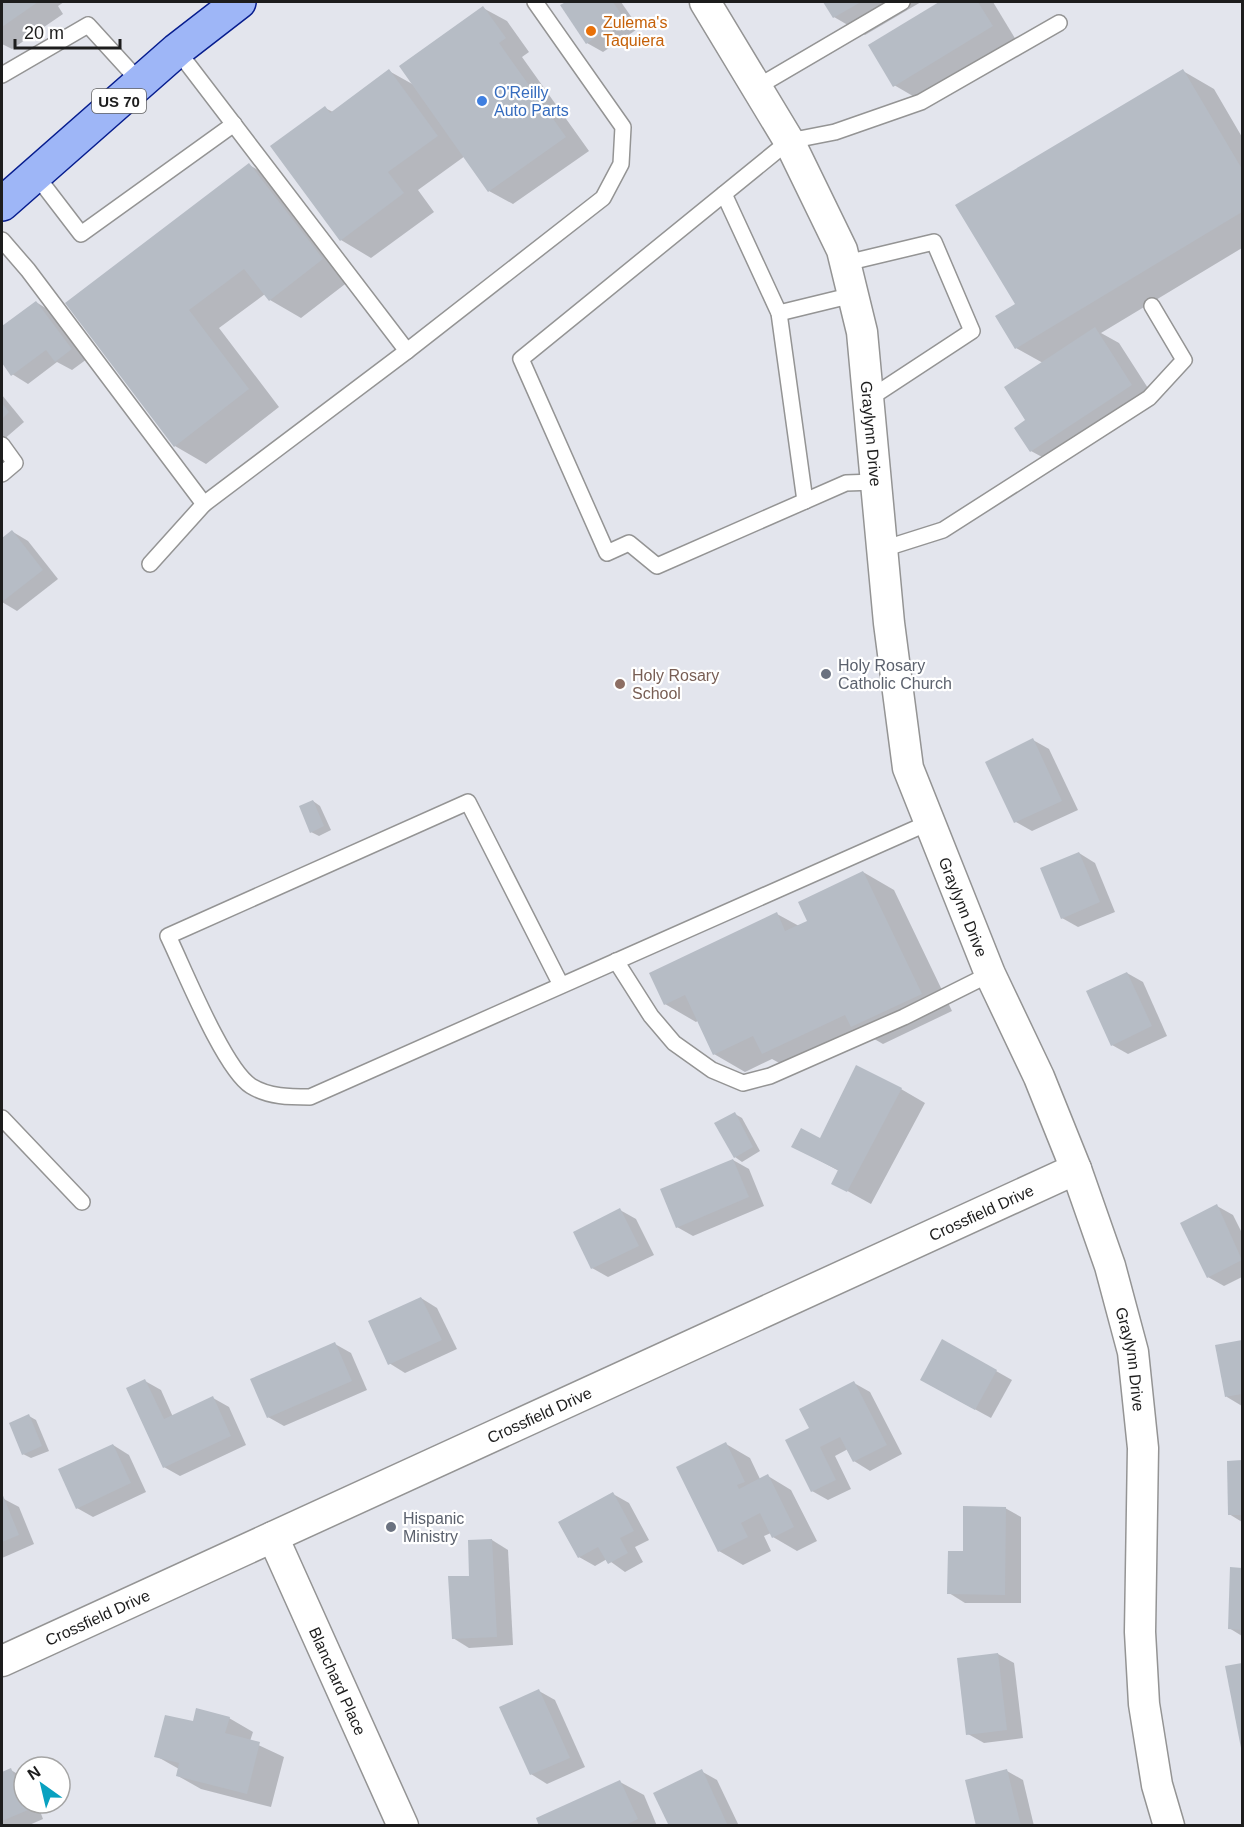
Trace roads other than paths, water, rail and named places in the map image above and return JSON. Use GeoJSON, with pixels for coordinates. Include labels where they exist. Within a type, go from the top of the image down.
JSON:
{"type":"FeatureCollection","features":[{"type":"Feature","properties":{"kind":"main road","name":"US 70"},"geometry":{"type":"LineString","coordinates":[[2,204],[177,50],[239,2]]}},
{"type":"Feature","properties":{"kind":"street","name":"Graylynn Drive"},"geometry":{"type":"LineString","coordinates":[[705,2],[789,141],[842,250],[862,332],[889,623],[908,768],[990,974],[1039,1077],[1076,1169],[1110,1266],[1133,1352],[1143,1448],[1140,1632],[1144,1704],[1157,1785],[1169,1826]]}},
{"type":"Feature","properties":{"kind":"street","name":"Crossfield Drive"},"geometry":{"type":"LineString","coordinates":[[2,1661],[1076,1169]]}},
{"type":"Feature","properties":{"kind":"street","name":"Blanchard Place"},"geometry":{"type":"LineString","coordinates":[[273,1537],[403,1826]]}},
{"type":"Feature","properties":{"kind":"lane"},"geometry":{"type":"LineString","coordinates":[[150,564],[204,504],[407,351],[603,198],[621,164],[623,127],[535,2]]}},
{"type":"Feature","properties":{"kind":"lane"},"geometry":{"type":"LineString","coordinates":[[757,87],[902,2]]}},
{"type":"Feature","properties":{"kind":"lane"},"geometry":{"type":"LineString","coordinates":[[875,482],[846,483],[657,566],[629,543],[607,553],[521,358],[789,141],[836,132],[921,102],[1059,23]]}},
{"type":"Feature","properties":{"kind":"lane"},"geometry":{"type":"LineString","coordinates":[[2,75],[88,25],[140,82]]}},
{"type":"Feature","properties":{"kind":"lane"},"geometry":{"type":"LineString","coordinates":[[177,50],[407,351]]}},
{"type":"Feature","properties":{"kind":"lane"},"geometry":{"type":"LineString","coordinates":[[35,174],[81,234],[234,124]]}},
{"type":"Feature","properties":{"kind":"lane"},"geometry":{"type":"LineString","coordinates":[[723,194],[779,313],[805,501]]}},
{"type":"Feature","properties":{"kind":"lane"},"geometry":{"type":"LineString","coordinates":[[2,240],[28,270],[204,504]]}},
{"type":"Feature","properties":{"kind":"lane"},"geometry":{"type":"LineString","coordinates":[[846,263],[934,242],[972,331],[867,400]]}},
{"type":"Feature","properties":{"kind":"lane"},"geometry":{"type":"LineString","coordinates":[[779,313],[853,295]]}},
{"type":"Feature","properties":{"kind":"lane"},"geometry":{"type":"LineString","coordinates":[[883,549],[943,530],[1149,398],[1184,360],[1152,306]]}},
{"type":"Feature","properties":{"kind":"lane"},"geometry":{"type":"LineString","coordinates":[[2,445],[15,463],[2,474]]}},
{"type":"Feature","properties":{"kind":"lane"},"geometry":{"type":"LineString","coordinates":[[561,985],[468,802],[168,936],[229,1064],[250,1086],[278,1096],[310,1097],[928,823]]}},
{"type":"Feature","properties":{"kind":"lane"},"geometry":{"type":"LineString","coordinates":[[616,961],[651,1017],[674,1043],[712,1070],[744,1083],[770,1076],[904,1017],[990,974]]}},
{"type":"Feature","properties":{"kind":"lane"},"geometry":{"type":"LineString","coordinates":[[2,1118],[82,1202]]}},
{"type":"Feature","properties":{"kind":"place","name":"Zulema's Taquiera"},"geometry":{"type":"Point","coordinates":[591,31]}},
{"type":"Feature","properties":{"kind":"place","name":"O'Reilly Auto Parts"},"geometry":{"type":"Point","coordinates":[482,101]}},
{"type":"Feature","properties":{"kind":"place","name":"Holy Rosary Catholic Church"},"geometry":{"type":"Point","coordinates":[826,674]}},
{"type":"Feature","properties":{"kind":"place","name":"Holy Rosary School"},"geometry":{"type":"Point","coordinates":[620,684]}},
{"type":"Feature","properties":{"kind":"place","name":"Hispanic Ministry"},"geometry":{"type":"Point","coordinates":[391,1527]}}]}
